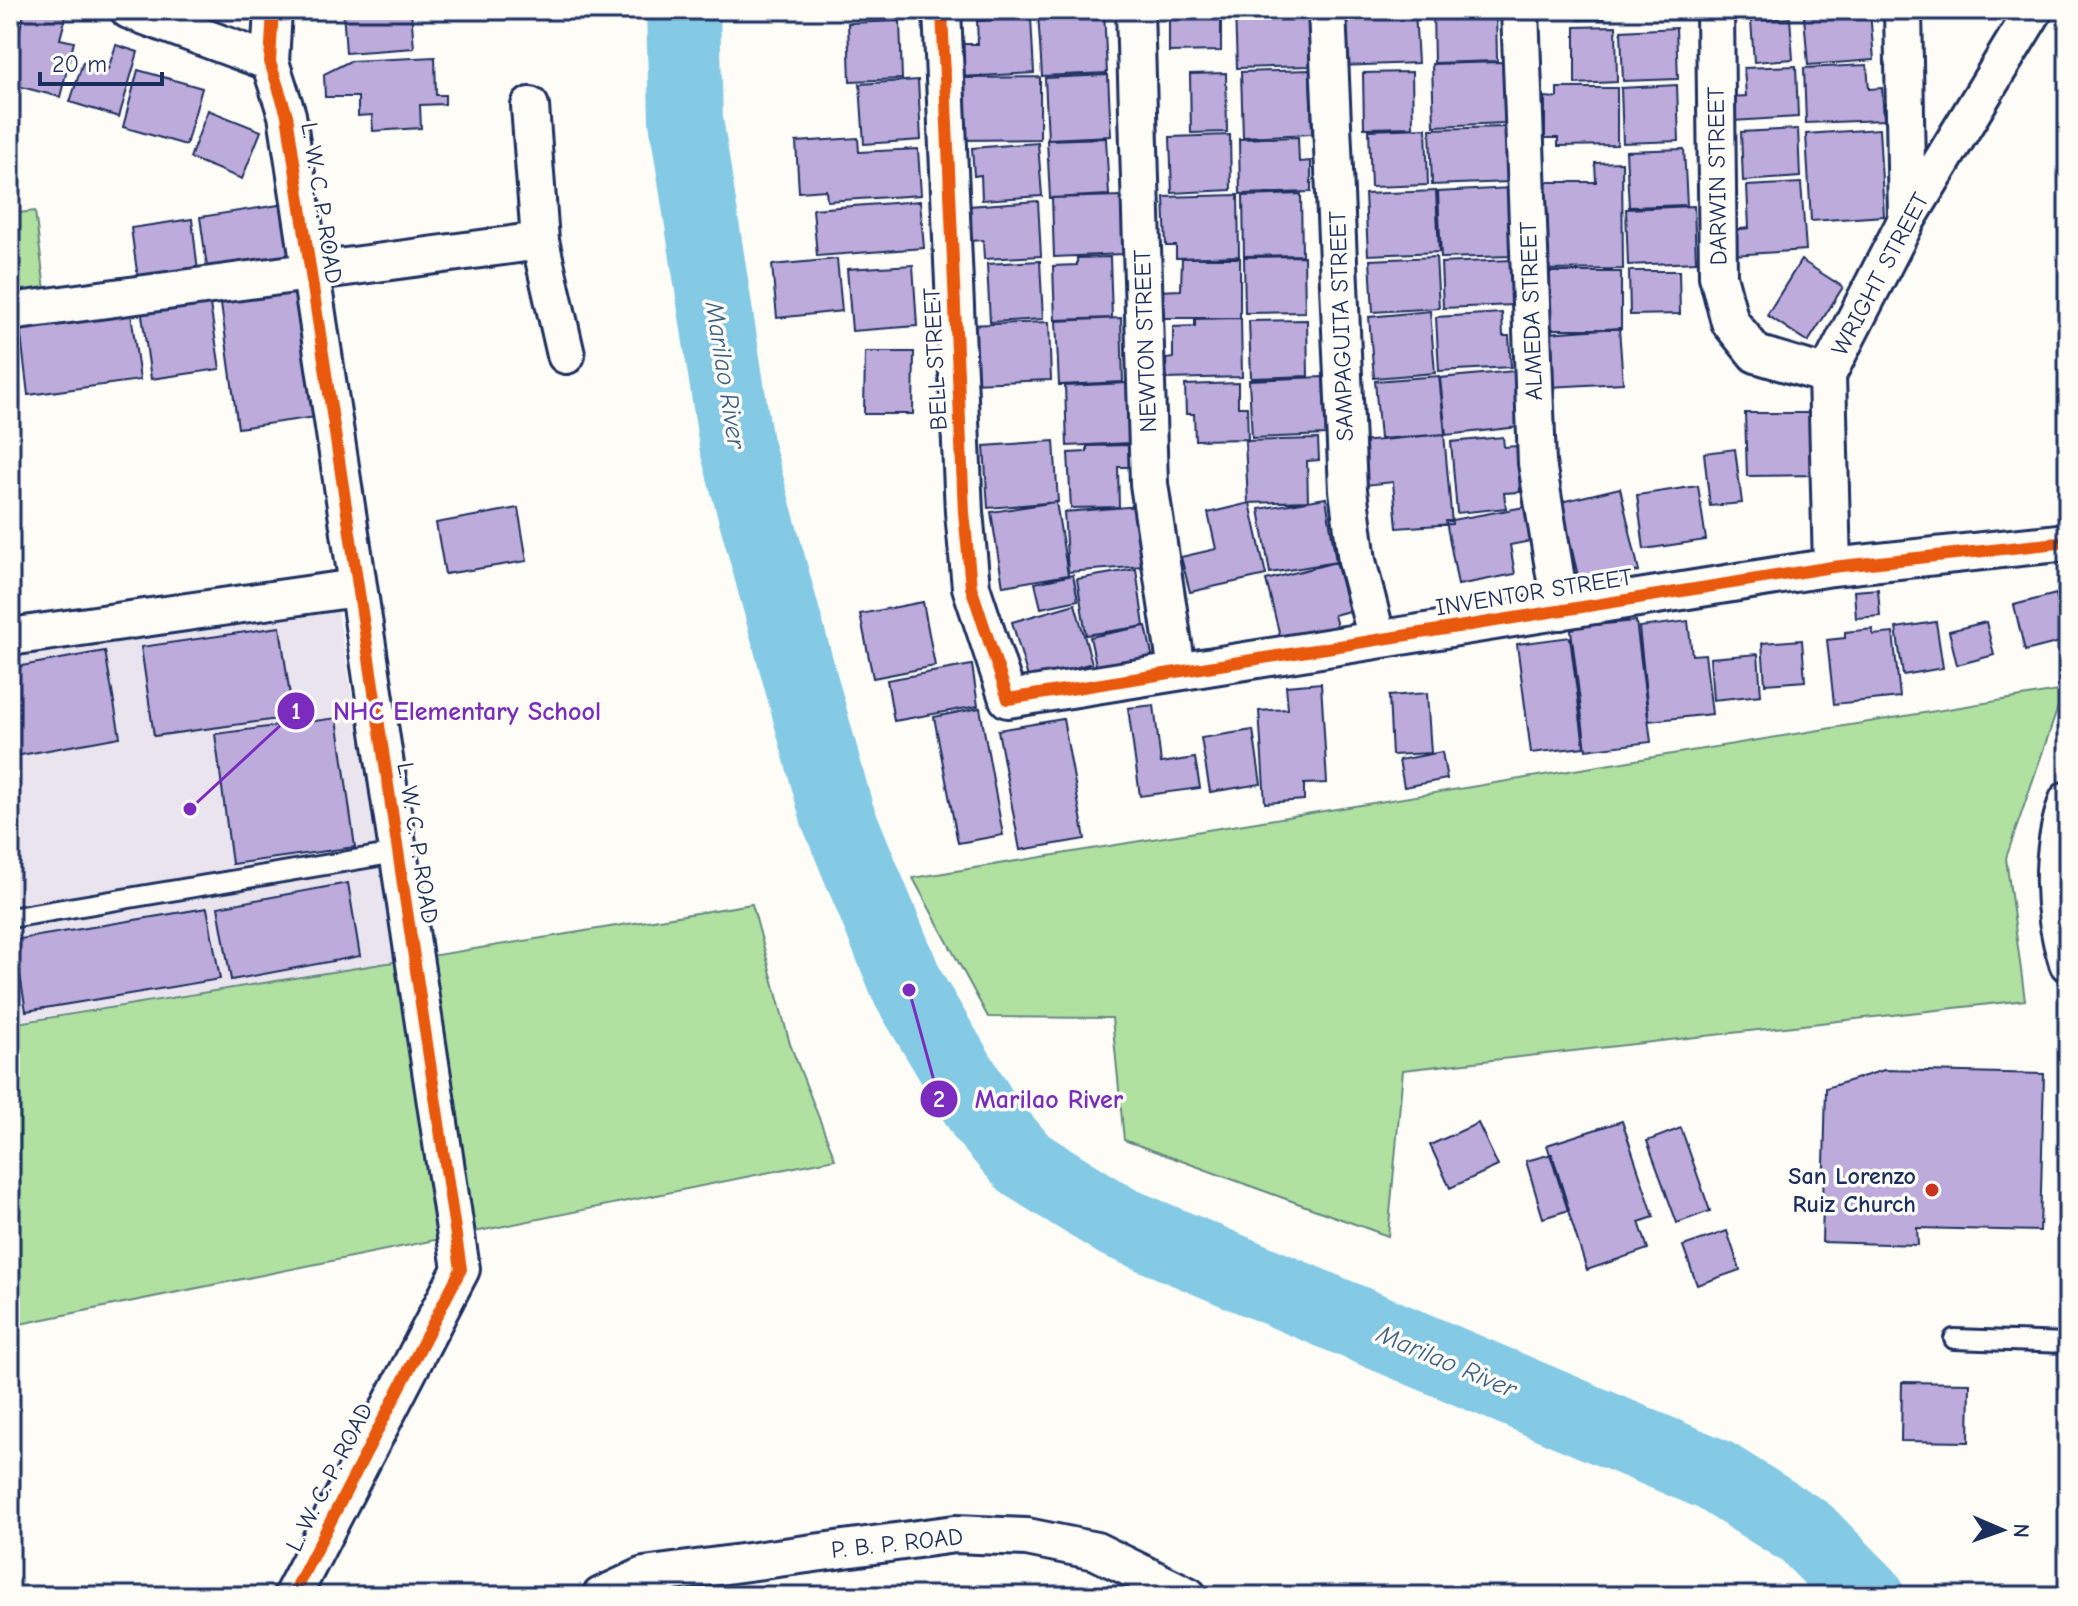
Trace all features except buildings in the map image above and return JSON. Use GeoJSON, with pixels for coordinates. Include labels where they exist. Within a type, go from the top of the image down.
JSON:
{"type":"FeatureCollection","features":[{"type":"Feature","properties":{"kind":"street"},"geometry":{"type":"LineString","coordinates":[[129,10],[270,62],[273,10]]}},
{"type":"Feature","properties":{"kind":"street","name":"BELL STREET"},"geometry":{"type":"LineString","coordinates":[[942,10],[964,512],[971,587],[1008,699]]}},
{"type":"Feature","properties":{"kind":"street","name":"NEWTON STREET"},"geometry":{"type":"LineString","coordinates":[[1135,10],[1149,484],[1177,670]]}},
{"type":"Feature","properties":{"kind":"street","name":"SAMPAGUITA STREET"},"geometry":{"type":"LineString","coordinates":[[1327,10],[1348,490],[1357,561],[1377,639]]}},
{"type":"Feature","properties":{"kind":"street","name":"ALMEDA STREET"},"geometry":{"type":"LineString","coordinates":[[1520,10],[1537,463],[1561,611]]}},
{"type":"Feature","properties":{"kind":"street","name":"DARWIN STREET"},"geometry":{"type":"LineString","coordinates":[[1715,10],[1718,276],[1730,322],[1756,354],[1827,375]]}},
{"type":"Feature","properties":{"kind":"street"},"geometry":{"type":"LineString","coordinates":[[1903,10],[1907,219]]}},
{"type":"Feature","properties":{"kind":"street","name":"WRIGHT STREET"},"geometry":{"type":"LineString","coordinates":[[1832,567],[1827,375],[1907,219],[2034,10]]}},
{"type":"Feature","properties":{"kind":"street","name":"L. W. C. P. ROAD"},"geometry":{"type":"LineString","coordinates":[[270,62],[287,115],[461,1269],[292,1596]]}},
{"type":"Feature","properties":{"kind":"street"},"geometry":{"type":"LineString","coordinates":[[530,106],[540,241],[566,355]]}},
{"type":"Feature","properties":{"kind":"street"},"geometry":{"type":"LineString","coordinates":[[10,312],[310,269],[540,241]]}},
{"type":"Feature","properties":{"kind":"street","name":"INVENTOR STREET"},"geometry":{"type":"LineString","coordinates":[[1008,699],[1832,567],[2068,542]]}},
{"type":"Feature","properties":{"kind":"street"},"geometry":{"type":"LineString","coordinates":[[10,637],[356,588]]}},
{"type":"Feature","properties":{"kind":"street"},"geometry":{"type":"LineString","coordinates":[[2068,800],[2062,817],[2054,878],[2068,963]]}},
{"type":"Feature","properties":{"kind":"street","name":"P. B. P. ROAD"},"geometry":{"type":"LineString","coordinates":[[601,1596],[644,1576],[955,1534],[1027,1537],[1096,1551],[1188,1596]]}},
{"type":"Feature","properties":{"kind":"lane"},"geometry":{"type":"LineString","coordinates":[[10,918],[396,853]]}},
{"type":"Feature","properties":{"kind":"lane"},"geometry":{"type":"LineString","coordinates":[[1954,1339],[2068,1343]]}},
{"type":"Feature","properties":{"kind":"shaded area"},"geometry":{"type":"Polygon","coordinates":[[[336,600],[396,962],[10,1022],[10,657],[336,600]]]}},
{"type":"Feature","properties":{"kind":"green space"},"geometry":{"type":"Polygon","coordinates":[[[35,211],[46,298],[10,303],[10,214],[35,211]]]}},
{"type":"Feature","properties":{"kind":"green space"},"geometry":{"type":"Polygon","coordinates":[[[2064,690],[2006,858],[2025,1000],[1403,1070],[1388,1236],[1124,1140],[1112,1018],[988,1017],[913,878],[2064,690]]]}},
{"type":"Feature","properties":{"kind":"green space"},"geometry":{"type":"Polygon","coordinates":[[[752,904],[790,1044],[835,1159],[10,1326],[10,1024],[752,904]]]}},
{"type":"Feature","properties":{"kind":"waterway","name":"Marilao River"},"geometry":{"type":"LineString","coordinates":[[683,10],[686,120],[736,444],[837,814],[909,990],[986,1119],[1025,1164],[1118,1222],[1714,1475],[1806,1533],[1868,1596]]}},
{"type":"Feature","properties":{"kind":"cycle path"},"geometry":{"type":"LineString","coordinates":[[273,10],[270,62],[287,115],[461,1269],[292,1596]]}},
{"type":"Feature","properties":{"kind":"cycle path"},"geometry":{"type":"LineString","coordinates":[[942,10],[964,512],[971,587],[1008,699],[1832,567],[2068,542]]}},
{"type":"Feature","properties":{"kind":"place","name":"NHC Elementary School"},"geometry":{"type":"Point","coordinates":[190,809]}},
{"type":"Feature","properties":{"kind":"place","name":"Marilao River"},"geometry":{"type":"Point","coordinates":[909,990]}},
{"type":"Feature","properties":{"kind":"place","name":"San Lorenzo Ruiz Church"},"geometry":{"type":"Point","coordinates":[1932,1190]}}]}
